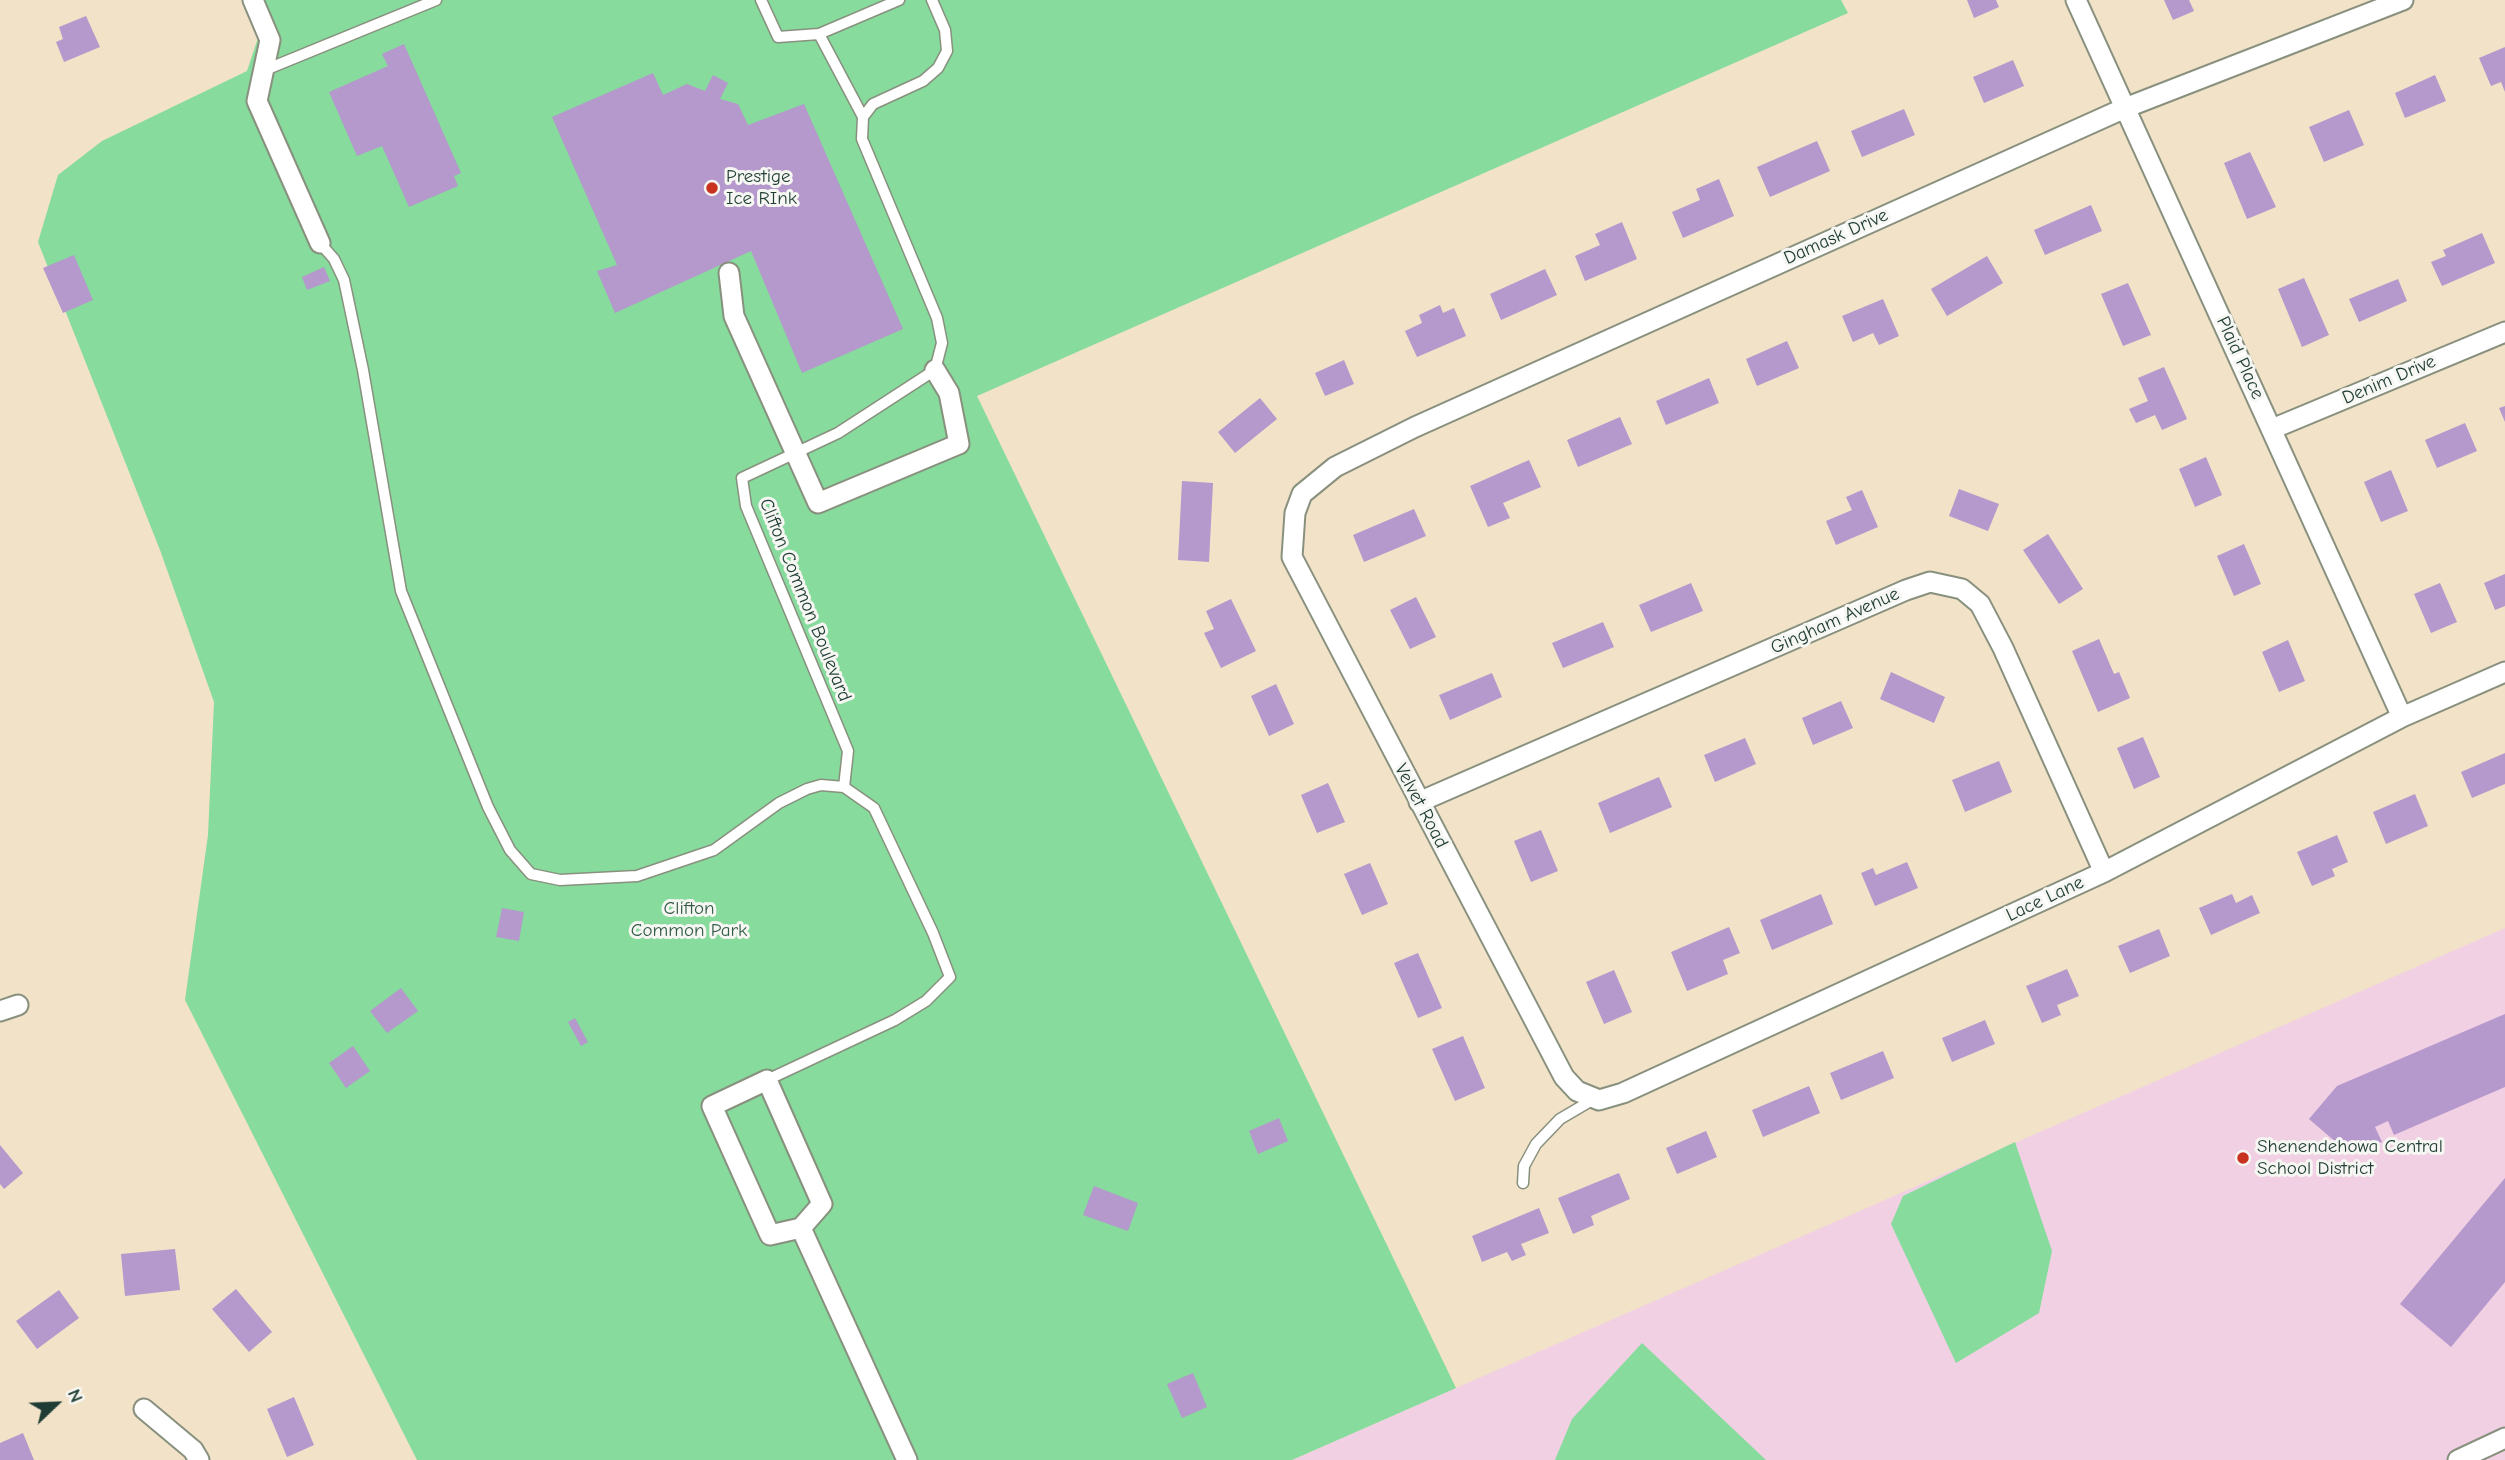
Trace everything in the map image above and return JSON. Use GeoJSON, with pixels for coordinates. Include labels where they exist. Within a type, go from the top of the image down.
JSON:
{"type":"FeatureCollection","features":[{"type":"Feature","properties":{"kind":"street"},"geometry":{"type":"LineString","coordinates":[[253,0],[270,40],[257,101],[320,243]]}},
{"type":"Feature","properties":{"kind":"street","name":"Plaid Place"},"geometry":{"type":"LineString","coordinates":[[2076,0],[2402,716]]}},
{"type":"Feature","properties":{"kind":"street","name":"Damask Drive"},"geometry":{"type":"LineString","coordinates":[[1294,513],[1302,494],[1326,473],[1415,427],[2125,108],[2403,0]]}},
{"type":"Feature","properties":{"kind":"street"},"geometry":{"type":"LineString","coordinates":[[729,273],[734,316],[793,454],[818,503],[959,444],[949,393],[935,370]]}},
{"type":"Feature","properties":{"kind":"street","name":"Denim Drive"},"geometry":{"type":"LineString","coordinates":[[2272,429],[2505,332]]}},
{"type":"Feature","properties":{"kind":"street","name":"Velvet Road"},"geometry":{"type":"LineString","coordinates":[[1294,513],[1292,558],[1564,1077],[1585,1095]]}},
{"type":"Feature","properties":{"kind":"street","name":"Gingham Avenue"},"geometry":{"type":"LineString","coordinates":[[1419,802],[1906,590],[1930,582],[1962,589],[1980,604],[2003,648],[2104,872]]}},
{"type":"Feature","properties":{"kind":"street","name":"Lace Lane"},"geometry":{"type":"LineString","coordinates":[[1585,1095],[1623,1093],[2104,872],[2402,716],[2505,672]]}},
{"type":"Feature","properties":{"kind":"street"},"geometry":{"type":"LineString","coordinates":[[767,1080],[822,1204],[801,1228],[770,1235],[712,1106],[767,1080]]}},
{"type":"Feature","properties":{"kind":"street"},"geometry":{"type":"LineString","coordinates":[[801,1228],[907,1460]]}},
{"type":"Feature","properties":{"kind":"street"},"geometry":{"type":"LineString","coordinates":[[144,1409],[193,1450],[199,1460]]}},
{"type":"Feature","properties":{"kind":"street"},"geometry":{"type":"LineString","coordinates":[[2458,1460],[2505,1438]]}},
{"type":"Feature","properties":{"kind":"lane"},"geometry":{"type":"LineString","coordinates":[[264,70],[436,0]]}},
{"type":"Feature","properties":{"kind":"lane"},"geometry":{"type":"LineString","coordinates":[[761,0],[778,37],[819,34],[899,0]]}},
{"type":"Feature","properties":{"kind":"lane"},"geometry":{"type":"LineString","coordinates":[[863,117],[873,104],[923,80],[938,68],[947,51],[945,30],[932,0]]}},
{"type":"Feature","properties":{"kind":"lane"},"geometry":{"type":"LineString","coordinates":[[819,34],[863,117],[862,139],[937,318],[942,343],[935,370]]}},
{"type":"Feature","properties":{"kind":"lane"},"geometry":{"type":"LineString","coordinates":[[320,243],[334,259],[344,280],[363,370],[401,591],[488,807],[510,850],[531,874],[560,880],[637,876],[714,850],[779,803],[821,785],[844,787],[874,808],[933,933],[950,977],[926,1001],[895,1020],[767,1080]]}},
{"type":"Feature","properties":{"kind":"lane","name":"Clifton Common Boulevard"},"geometry":{"type":"LineString","coordinates":[[844,787],[848,751],[746,506],[742,478],[838,433],[935,370]]}},
{"type":"Feature","properties":{"kind":"lane"},"geometry":{"type":"LineString","coordinates":[[1523,1183],[1524,1166],[1536,1144],[1585,1095]]}},
{"type":"Feature","properties":{"kind":"shaded area","name":"Shenendehowa Central School District"},"geometry":{"type":"Polygon","coordinates":[[[2505,928],[2505,1460],[1292,1460],[1456,1388],[2505,928]]]}},
{"type":"Feature","properties":{"kind":"green space","name":"Clifton Common Park"},"geometry":{"type":"Polygon","coordinates":[[[252,0],[1841,0],[1848,13],[977,396],[1456,1388],[1292,1460],[417,1460],[185,1000],[208,835],[214,702],[160,550],[38,242],[58,175],[102,141],[247,71],[263,23],[252,0]]]}},
{"type":"Feature","properties":{"kind":"green space"},"geometry":{"type":"Polygon","coordinates":[[[2015,1142],[2052,1251],[2039,1313],[1956,1363],[1891,1224],[1903,1196],[2015,1142]]]}},
{"type":"Feature","properties":{"kind":"green space"},"geometry":{"type":"Polygon","coordinates":[[[1642,1343],[1766,1460],[1555,1460],[1572,1419],[1642,1343]]]}},
{"type":"Feature","properties":{"kind":"building"},"geometry":{"type":"Polygon","coordinates":[[[1967,0],[1996,0],[1999,7],[1974,18],[1967,0]]]}},
{"type":"Feature","properties":{"kind":"building"},"geometry":{"type":"Polygon","coordinates":[[[2164,0],[2189,0],[2194,11],[2173,20],[2164,0]]]}},
{"type":"Feature","properties":{"kind":"building"},"geometry":{"type":"Polygon","coordinates":[[[86,16],[100,47],[64,62],[56,42],[63,39],[59,27],[86,16]]]}},
{"type":"Feature","properties":{"kind":"building"},"geometry":{"type":"Polygon","coordinates":[[[404,44],[461,173],[454,176],[458,186],[409,207],[382,146],[357,156],[329,92],[388,66],[382,54],[404,44]]]}},
{"type":"Feature","properties":{"kind":"building"},"geometry":{"type":"Polygon","coordinates":[[[2505,47],[2505,92],[2501,82],[2491,86],[2479,58],[2505,47]]]}},
{"type":"Feature","properties":{"kind":"building"},"geometry":{"type":"Polygon","coordinates":[[[2013,60],[2024,86],[1984,103],[1973,77],[2013,60]]]}},
{"type":"Feature","properties":{"kind":"building","name":"Prestige Ice RInk"},"geometry":{"type":"Polygon","coordinates":[[[653,73],[663,95],[687,84],[705,91],[713,75],[728,83],[720,99],[738,104],[748,125],[804,104],[903,329],[802,373],[751,251],[615,313],[597,271],[617,265],[552,117],[653,73]]]}},
{"type":"Feature","properties":{"kind":"building"},"geometry":{"type":"Polygon","coordinates":[[[2435,75],[2446,101],[2405,118],[2395,93],[2435,75]]]}},
{"type":"Feature","properties":{"kind":"building"},"geometry":{"type":"Polygon","coordinates":[[[1904,109],[1915,135],[1862,157],[1851,131],[1904,109]]]}},
{"type":"Feature","properties":{"kind":"building"},"geometry":{"type":"Polygon","coordinates":[[[2349,110],[2364,145],[2324,162],[2309,127],[2349,110]]]}},
{"type":"Feature","properties":{"kind":"building"},"geometry":{"type":"Polygon","coordinates":[[[1817,141],[1830,171],[1770,197],[1757,167],[1817,141]]]}},
{"type":"Feature","properties":{"kind":"building"},"geometry":{"type":"Polygon","coordinates":[[[2250,152],[2276,207],[2247,219],[2224,163],[2250,152]]]}},
{"type":"Feature","properties":{"kind":"building"},"geometry":{"type":"Polygon","coordinates":[[[1719,179],[1734,216],[1683,238],[1672,212],[1700,200],[1696,189],[1719,179]]]}},
{"type":"Feature","properties":{"kind":"building"},"geometry":{"type":"Polygon","coordinates":[[[2091,205],[2102,231],[2045,255],[2034,230],[2091,205]]]}},
{"type":"Feature","properties":{"kind":"building"},"geometry":{"type":"Polygon","coordinates":[[[1622,222],[1637,259],[1585,281],[1575,256],[1600,245],[1595,234],[1622,222]]]}},
{"type":"Feature","properties":{"kind":"building"},"geometry":{"type":"Polygon","coordinates":[[[2482,233],[2495,263],[2442,286],[2431,262],[2446,256],[2443,250],[2482,233]]]}},
{"type":"Feature","properties":{"kind":"building"},"geometry":{"type":"Polygon","coordinates":[[[74,255],[93,300],[63,313],[43,268],[74,255]]]}},
{"type":"Feature","properties":{"kind":"building"},"geometry":{"type":"Polygon","coordinates":[[[1987,256],[2003,283],[1947,316],[1931,289],[1987,256]]]}},
{"type":"Feature","properties":{"kind":"building"},"geometry":{"type":"Polygon","coordinates":[[[324,267],[330,281],[307,290],[302,277],[324,267]]]}},
{"type":"Feature","properties":{"kind":"building"},"geometry":{"type":"Polygon","coordinates":[[[1545,269],[1557,295],[1501,320],[1490,294],[1545,269]]]}},
{"type":"Feature","properties":{"kind":"building"},"geometry":{"type":"Polygon","coordinates":[[[2304,278],[2329,335],[2302,347],[2278,289],[2304,278]]]}},
{"type":"Feature","properties":{"kind":"building"},"geometry":{"type":"Polygon","coordinates":[[[2398,279],[2407,301],[2359,322],[2349,299],[2398,279]]]}},
{"type":"Feature","properties":{"kind":"building"},"geometry":{"type":"Polygon","coordinates":[[[2128,283],[2151,335],[2123,346],[2101,294],[2128,283]]]}},
{"type":"Feature","properties":{"kind":"building"},"geometry":{"type":"Polygon","coordinates":[[[1883,299],[1899,336],[1879,345],[1873,333],[1853,342],[1842,316],[1883,299]]]}},
{"type":"Feature","properties":{"kind":"building"},"geometry":{"type":"Polygon","coordinates":[[[1440,305],[1443,313],[1454,308],[1466,336],[1417,357],[1405,331],[1422,323],[1419,315],[1440,305]]]}},
{"type":"Feature","properties":{"kind":"building"},"geometry":{"type":"Polygon","coordinates":[[[1787,341],[1799,368],[1757,386],[1746,359],[1787,341]]]}},
{"type":"Feature","properties":{"kind":"building"},"geometry":{"type":"Polygon","coordinates":[[[1344,360],[1354,384],[1325,396],[1315,373],[1344,360]]]}},
{"type":"Feature","properties":{"kind":"building"},"geometry":{"type":"Polygon","coordinates":[[[2164,367],[2187,419],[2162,430],[2155,415],[2136,423],[2129,409],[2148,401],[2138,378],[2164,367]]]}},
{"type":"Feature","properties":{"kind":"building"},"geometry":{"type":"Polygon","coordinates":[[[1709,378],[1719,403],[1666,425],[1656,401],[1709,378]]]}},
{"type":"Feature","properties":{"kind":"building"},"geometry":{"type":"Polygon","coordinates":[[[1260,398],[1277,419],[1235,453],[1218,432],[1260,398]]]}},
{"type":"Feature","properties":{"kind":"building"},"geometry":{"type":"Polygon","coordinates":[[[2505,406],[2505,422],[2499,408],[2505,406]]]}},
{"type":"Feature","properties":{"kind":"building"},"geometry":{"type":"Polygon","coordinates":[[[1620,417],[1632,444],[1578,467],[1567,440],[1620,417]]]}},
{"type":"Feature","properties":{"kind":"building"},"geometry":{"type":"Polygon","coordinates":[[[2465,423],[2477,451],[2437,468],[2425,440],[2465,423]]]}},
{"type":"Feature","properties":{"kind":"building"},"geometry":{"type":"Polygon","coordinates":[[[2206,457],[2222,495],[2195,507],[2179,469],[2206,457]]]}},
{"type":"Feature","properties":{"kind":"building"},"geometry":{"type":"Polygon","coordinates":[[[1529,460],[1541,487],[1503,503],[1510,518],[1488,527],[1470,486],[1529,460]]]}},
{"type":"Feature","properties":{"kind":"building"},"geometry":{"type":"Polygon","coordinates":[[[2391,470],[2408,511],[2381,522],[2364,482],[2391,470]]]}},
{"type":"Feature","properties":{"kind":"building"},"geometry":{"type":"Polygon","coordinates":[[[1182,481],[1213,483],[1209,562],[1178,560],[1182,481]]]}},
{"type":"Feature","properties":{"kind":"building"},"geometry":{"type":"Polygon","coordinates":[[[1959,489],[1999,504],[1988,531],[1949,516],[1959,489]]]}},
{"type":"Feature","properties":{"kind":"building"},"geometry":{"type":"Polygon","coordinates":[[[1862,490],[1878,527],[1836,545],[1826,521],[1852,510],[1846,497],[1862,490]]]}},
{"type":"Feature","properties":{"kind":"building"},"geometry":{"type":"Polygon","coordinates":[[[1414,509],[1426,536],[1364,562],[1353,535],[1414,509]]]}},
{"type":"Feature","properties":{"kind":"building"},"geometry":{"type":"Polygon","coordinates":[[[2048,534],[2083,589],[2059,604],[2023,550],[2048,534]]]}},
{"type":"Feature","properties":{"kind":"building"},"geometry":{"type":"Polygon","coordinates":[[[2244,544],[2261,584],[2234,596],[2217,556],[2244,544]]]}},
{"type":"Feature","properties":{"kind":"building"},"geometry":{"type":"Polygon","coordinates":[[[2505,574],[2505,606],[2495,610],[2484,583],[2505,574]]]}},
{"type":"Feature","properties":{"kind":"building"},"geometry":{"type":"Polygon","coordinates":[[[1691,583],[1703,611],[1651,632],[1639,605],[1691,583]]]}},
{"type":"Feature","properties":{"kind":"building"},"geometry":{"type":"Polygon","coordinates":[[[2440,583],[2457,622],[2431,633],[2414,594],[2440,583]]]}},
{"type":"Feature","properties":{"kind":"building"},"geometry":{"type":"Polygon","coordinates":[[[1416,597],[1436,637],[1410,649],[1390,610],[1416,597]]]}},
{"type":"Feature","properties":{"kind":"building"},"geometry":{"type":"Polygon","coordinates":[[[1231,599],[1256,651],[1221,668],[1204,633],[1214,629],[1206,611],[1231,599]]]}},
{"type":"Feature","properties":{"kind":"building"},"geometry":{"type":"Polygon","coordinates":[[[1603,622],[1614,647],[1563,668],[1552,643],[1603,622]]]}},
{"type":"Feature","properties":{"kind":"building"},"geometry":{"type":"Polygon","coordinates":[[[2099,639],[2114,674],[2119,672],[2130,698],[2098,712],[2072,651],[2099,639]]]}},
{"type":"Feature","properties":{"kind":"building"},"geometry":{"type":"Polygon","coordinates":[[[2288,640],[2305,681],[2279,692],[2262,652],[2288,640]]]}},
{"type":"Feature","properties":{"kind":"building"},"geometry":{"type":"Polygon","coordinates":[[[1891,672],[1945,697],[1934,723],[1880,699],[1891,672]]]}},
{"type":"Feature","properties":{"kind":"building"},"geometry":{"type":"Polygon","coordinates":[[[1492,673],[1502,697],[1450,720],[1439,695],[1492,673]]]}},
{"type":"Feature","properties":{"kind":"building"},"geometry":{"type":"Polygon","coordinates":[[[1276,684],[1294,724],[1269,736],[1251,696],[1276,684]]]}},
{"type":"Feature","properties":{"kind":"building"},"geometry":{"type":"Polygon","coordinates":[[[1841,701],[1853,728],[1813,745],[1802,718],[1841,701]]]}},
{"type":"Feature","properties":{"kind":"building"},"geometry":{"type":"Polygon","coordinates":[[[2143,737],[2160,777],[2134,789],[2117,748],[2143,737]]]}},
{"type":"Feature","properties":{"kind":"building"},"geometry":{"type":"Polygon","coordinates":[[[1745,738],[1756,764],[1715,782],[1704,755],[1745,738]]]}},
{"type":"Feature","properties":{"kind":"building"},"geometry":{"type":"Polygon","coordinates":[[[2505,753],[2505,784],[2472,798],[2461,772],[2505,753]]]}},
{"type":"Feature","properties":{"kind":"building"},"geometry":{"type":"Polygon","coordinates":[[[1999,761],[2012,792],[1965,812],[1952,780],[1999,761]]]}},
{"type":"Feature","properties":{"kind":"building"},"geometry":{"type":"Polygon","coordinates":[[[1659,777],[1672,807],[1610,833],[1598,803],[1659,777]]]}},
{"type":"Feature","properties":{"kind":"building"},"geometry":{"type":"Polygon","coordinates":[[[1328,783],[1345,822],[1317,833],[1301,795],[1328,783]]]}},
{"type":"Feature","properties":{"kind":"building"},"geometry":{"type":"Polygon","coordinates":[[[2415,794],[2428,826],[2386,844],[2373,812],[2415,794]]]}},
{"type":"Feature","properties":{"kind":"building"},"geometry":{"type":"Polygon","coordinates":[[[1541,830],[1558,871],[1531,882],[1514,841],[1541,830]]]}},
{"type":"Feature","properties":{"kind":"building"},"geometry":{"type":"Polygon","coordinates":[[[2337,835],[2348,862],[2332,869],[2335,876],[2312,886],[2297,852],[2337,835]]]}},
{"type":"Feature","properties":{"kind":"building"},"geometry":{"type":"Polygon","coordinates":[[[1907,862],[1918,888],[1875,906],[1861,873],[1873,868],[1876,875],[1907,862]]]}},
{"type":"Feature","properties":{"kind":"building"},"geometry":{"type":"Polygon","coordinates":[[[1370,863],[1388,904],[1362,915],[1344,874],[1370,863]]]}},
{"type":"Feature","properties":{"kind":"building"},"geometry":{"type":"Polygon","coordinates":[[[1821,894],[1833,924],[1772,950],[1760,920],[1821,894]]]}},
{"type":"Feature","properties":{"kind":"building"},"geometry":{"type":"Polygon","coordinates":[[[2232,894],[2236,903],[2252,895],[2260,913],[2211,935],[2199,908],[2232,894]]]}},
{"type":"Feature","properties":{"kind":"building"},"geometry":{"type":"Polygon","coordinates":[[[502,908],[524,912],[519,941],[496,937],[502,908]]]}},
{"type":"Feature","properties":{"kind":"building"},"geometry":{"type":"Polygon","coordinates":[[[1729,927],[1740,953],[1723,960],[1728,974],[1687,991],[1671,952],[1729,927]]]}},
{"type":"Feature","properties":{"kind":"building"},"geometry":{"type":"Polygon","coordinates":[[[2159,929],[2170,956],[2130,973],[2118,946],[2159,929]]]}},
{"type":"Feature","properties":{"kind":"building"},"geometry":{"type":"Polygon","coordinates":[[[1418,953],[1442,1008],[1418,1018],[1394,963],[1418,953]]]}},
{"type":"Feature","properties":{"kind":"building"},"geometry":{"type":"Polygon","coordinates":[[[2067,969],[2079,996],[2057,1005],[2061,1015],[2042,1023],[2026,986],[2067,969]]]}},
{"type":"Feature","properties":{"kind":"building"},"geometry":{"type":"Polygon","coordinates":[[[1614,970],[1632,1012],[1604,1024],[1586,982],[1614,970]]]}},
{"type":"Feature","properties":{"kind":"building"},"geometry":{"type":"Polygon","coordinates":[[[401,988],[418,1011],[387,1033],[370,1011],[401,988]]]}},
{"type":"Feature","properties":{"kind":"building"},"geometry":{"type":"Polygon","coordinates":[[[2505,1014],[2505,1087],[2394,1135],[2388,1121],[2375,1127],[2382,1142],[2351,1155],[2309,1119],[2337,1086],[2505,1014]]]}},
{"type":"Feature","properties":{"kind":"building"},"geometry":{"type":"Polygon","coordinates":[[[575,1018],[588,1042],[581,1046],[568,1022],[575,1018]]]}},
{"type":"Feature","properties":{"kind":"building"},"geometry":{"type":"Polygon","coordinates":[[[1985,1020],[1995,1044],[1952,1062],[1942,1038],[1985,1020]]]}},
{"type":"Feature","properties":{"kind":"building"},"geometry":{"type":"Polygon","coordinates":[[[1463,1036],[1485,1088],[1455,1101],[1432,1049],[1463,1036]]]}},
{"type":"Feature","properties":{"kind":"building"},"geometry":{"type":"Polygon","coordinates":[[[353,1046],[370,1071],[346,1088],[329,1063],[353,1046]]]}},
{"type":"Feature","properties":{"kind":"building"},"geometry":{"type":"Polygon","coordinates":[[[1883,1051],[1894,1078],[1841,1100],[1830,1073],[1883,1051]]]}},
{"type":"Feature","properties":{"kind":"building"},"geometry":{"type":"Polygon","coordinates":[[[1809,1086],[1820,1113],[1763,1137],[1752,1110],[1809,1086]]]}},
{"type":"Feature","properties":{"kind":"building"},"geometry":{"type":"Polygon","coordinates":[[[1279,1118],[1288,1141],[1258,1154],[1249,1131],[1279,1118]]]}},
{"type":"Feature","properties":{"kind":"building"},"geometry":{"type":"Polygon","coordinates":[[[1706,1131],[1717,1157],[1677,1174],[1666,1148],[1706,1131]]]}},
{"type":"Feature","properties":{"kind":"building"},"geometry":{"type":"Polygon","coordinates":[[[0,1145],[23,1173],[4,1189],[0,1184],[0,1145]]]}},
{"type":"Feature","properties":{"kind":"building"},"geometry":{"type":"Polygon","coordinates":[[[1619,1173],[1630,1199],[1591,1216],[1594,1225],[1573,1234],[1558,1198],[1619,1173]]]}},
{"type":"Feature","properties":{"kind":"building"},"geometry":{"type":"Polygon","coordinates":[[[2505,1178],[2505,1282],[2451,1347],[2400,1304],[2505,1178]]]}},
{"type":"Feature","properties":{"kind":"building"},"geometry":{"type":"Polygon","coordinates":[[[1094,1186],[1138,1203],[1128,1231],[1083,1215],[1094,1186]]]}},
{"type":"Feature","properties":{"kind":"building"},"geometry":{"type":"Polygon","coordinates":[[[1539,1208],[1549,1233],[1521,1244],[1526,1255],[1512,1261],[1507,1252],[1482,1262],[1472,1236],[1539,1208]]]}},
{"type":"Feature","properties":{"kind":"building"},"geometry":{"type":"Polygon","coordinates":[[[175,1249],[180,1290],[125,1296],[121,1254],[175,1249]]]}},
{"type":"Feature","properties":{"kind":"building"},"geometry":{"type":"Polygon","coordinates":[[[236,1289],[272,1332],[249,1352],[212,1309],[236,1289]]]}},
{"type":"Feature","properties":{"kind":"building"},"geometry":{"type":"Polygon","coordinates":[[[59,1290],[79,1318],[37,1349],[16,1321],[59,1290]]]}},
{"type":"Feature","properties":{"kind":"building"},"geometry":{"type":"Polygon","coordinates":[[[1193,1373],[1207,1407],[1182,1418],[1167,1384],[1193,1373]]]}},
{"type":"Feature","properties":{"kind":"building"},"geometry":{"type":"Polygon","coordinates":[[[294,1397],[314,1445],[287,1457],[267,1409],[294,1397]]]}},
{"type":"Feature","properties":{"kind":"building"},"geometry":{"type":"Polygon","coordinates":[[[23,1433],[34,1460],[0,1460],[0,1443],[23,1433]]]}},
{"type":"Feature","properties":{"kind":"place","name":"Prestige Ice RInk"},"geometry":{"type":"Point","coordinates":[712,188]}},
{"type":"Feature","properties":{"kind":"place","name":"Shenendehowa Central School District"},"geometry":{"type":"Point","coordinates":[2243,1158]}}]}
